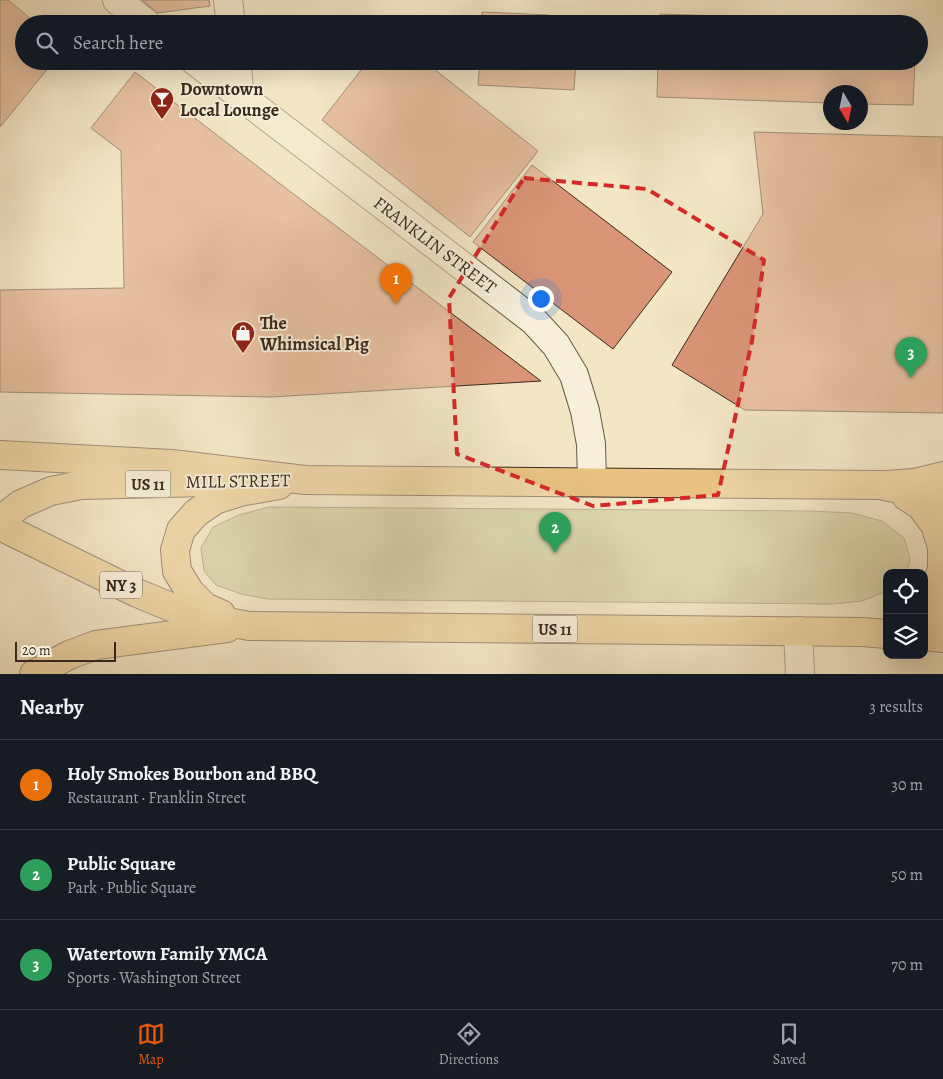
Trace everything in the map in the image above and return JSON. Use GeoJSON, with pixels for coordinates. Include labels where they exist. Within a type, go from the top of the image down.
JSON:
{"type":"FeatureCollection","features":[{"type":"Feature","properties":{"kind":"main road"},"geometry":{"type":"LineString","coordinates":[[0,454],[172,464],[306,480]]}},
{"type":"Feature","properties":{"kind":"main road","name":"US 11"},"geometry":{"type":"LineString","coordinates":[[306,480],[880,485],[914,483],[943,476]]}},
{"type":"Feature","properties":{"kind":"main road"},"geometry":{"type":"LineString","coordinates":[[249,626],[205,607],[190,592],[177,571],[175,550],[181,530],[196,513],[215,500],[240,492],[306,480]]}},
{"type":"Feature","properties":{"kind":"main road","name":"MILL STREET"},"geometry":{"type":"LineString","coordinates":[[0,520],[21,504],[51,491],[81,485],[306,480]]}},
{"type":"Feature","properties":{"kind":"main road"},"geometry":{"type":"LineString","coordinates":[[880,485],[913,492],[943,506]]}},
{"type":"Feature","properties":{"kind":"main road"},"geometry":{"type":"LineString","coordinates":[[880,485],[901,492],[921,506],[935,525],[942,547],[942,569],[935,589],[928,597]]}},
{"type":"Feature","properties":{"kind":"main road","name":"NY 3"},"geometry":{"type":"LineString","coordinates":[[0,526],[170,607],[212,619],[249,626]]}},
{"type":"Feature","properties":{"kind":"main road"},"geometry":{"type":"LineString","coordinates":[[928,620],[943,615]]}},
{"type":"Feature","properties":{"kind":"main road","name":"US 11"},"geometry":{"type":"LineString","coordinates":[[34,674],[69,654],[96,645],[249,626],[798,631],[880,630]]}},
{"type":"Feature","properties":{"kind":"main road"},"geometry":{"type":"LineString","coordinates":[[928,636],[943,638]]}},
{"type":"Feature","properties":{"kind":"street"},"geometry":{"type":"LineString","coordinates":[[117,0],[136,15]]}},
{"type":"Feature","properties":{"kind":"street"},"geometry":{"type":"LineString","coordinates":[[228,0],[230,15]]}},
{"type":"Feature","properties":{"kind":"street","name":"FRANKLIN STREET"},"geometry":{"type":"LineString","coordinates":[[207,70],[534,321],[556,345],[574,375],[585,411],[591,444],[592,482]]}},
{"type":"Feature","properties":{"kind":"street"},"geometry":{"type":"LineString","coordinates":[[237,70],[240,96]]}},
{"type":"Feature","properties":{"kind":"street"},"geometry":{"type":"LineString","coordinates":[[798,631],[800,674]]}},
{"type":"Feature","properties":{"kind":"highlighted area"},"geometry":{"type":"Polygon","coordinates":[[[524,178],[647,189],[764,260],[752,341],[718,495],[593,506],[457,454],[449,298],[524,178]]]}},
{"type":"Feature","properties":{"kind":"green space"},"geometry":{"type":"Polygon","coordinates":[[[269,507],[811,511],[852,513],[882,521],[904,538],[910,558],[908,569],[883,569],[883,593],[862,601],[834,604],[268,599],[241,594],[216,585],[204,571],[201,548],[213,527],[239,515],[269,507]]]}},
{"type":"Feature","properties":{"kind":"building"},"geometry":{"type":"Polygon","coordinates":[[[0,0],[8,0],[26,15],[15,15],[15,70],[47,70],[0,127],[0,0]]]}},
{"type":"Feature","properties":{"kind":"building"},"geometry":{"type":"Polygon","coordinates":[[[142,0],[209,0],[210,6],[157,13],[142,0]]]}},
{"type":"Feature","properties":{"kind":"building"},"geometry":{"type":"Polygon","coordinates":[[[482,12],[549,15],[482,15],[482,12]]]}},
{"type":"Feature","properties":{"kind":"building"},"geometry":{"type":"Polygon","coordinates":[[[660,14],[692,15],[660,15],[660,14]]]}},
{"type":"Feature","properties":{"kind":"building"},"geometry":{"type":"Polygon","coordinates":[[[361,70],[435,70],[538,151],[470,237],[322,120],[361,70]]]}},
{"type":"Feature","properties":{"kind":"building"},"geometry":{"type":"Polygon","coordinates":[[[479,70],[575,70],[574,90],[478,85],[479,70]]]}},
{"type":"Feature","properties":{"kind":"building"},"geometry":{"type":"Polygon","coordinates":[[[658,70],[915,70],[913,105],[868,104],[868,85],[823,85],[823,103],[657,97],[658,70]]]}},
{"type":"Feature","properties":{"kind":"building"},"geometry":{"type":"Polygon","coordinates":[[[135,72],[541,381],[271,397],[0,392],[0,290],[124,288],[121,151],[91,128],[135,72]]]}},
{"type":"Feature","properties":{"kind":"building"},"geometry":{"type":"Polygon","coordinates":[[[754,132],[943,137],[943,413],[745,410],[672,365],[763,214],[754,132]]]}},
{"type":"Feature","properties":{"kind":"building"},"geometry":{"type":"Polygon","coordinates":[[[532,165],[672,272],[613,349],[473,242],[532,165]]]}},
{"type":"Feature","properties":{"kind":"place","name":"Downtown Local Lounge"},"geometry":{"type":"Point","coordinates":[162,120]}},
{"type":"Feature","properties":{"kind":"place","name":"Holy Smokes Bourbon and BBQ"},"geometry":{"type":"Point","coordinates":[396,304]}},
{"type":"Feature","properties":{"kind":"place","name":"The Whimsical Pig"},"geometry":{"type":"Point","coordinates":[243,354]}},
{"type":"Feature","properties":{"kind":"place","name":"Watertown Family YMCA"},"geometry":{"type":"Point","coordinates":[911,378]}},
{"type":"Feature","properties":{"kind":"place","name":"Public Square"},"geometry":{"type":"Point","coordinates":[555,553]}}]}
